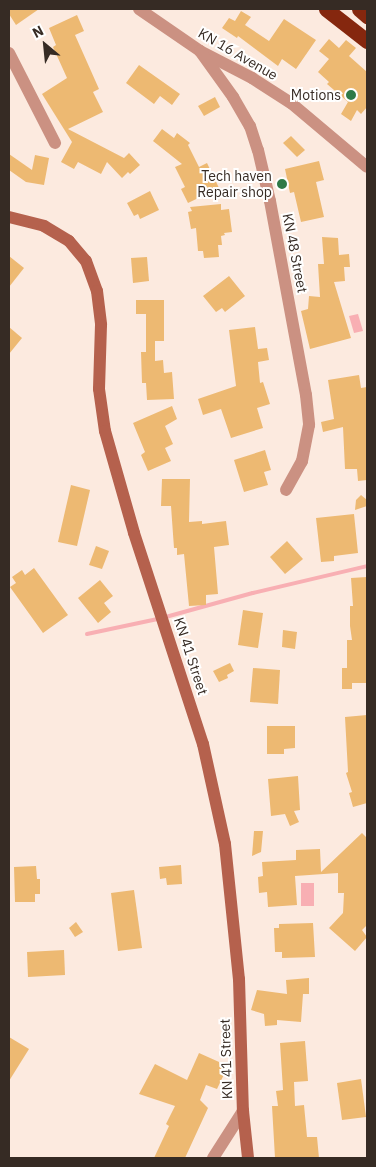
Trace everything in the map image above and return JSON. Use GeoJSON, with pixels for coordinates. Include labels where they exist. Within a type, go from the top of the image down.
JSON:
{"type":"FeatureCollection","features":[{"type":"Feature","properties":{"kind":"highway"},"geometry":{"type":"LineString","coordinates":[[326,9],[367,40]]}},
{"type":"Feature","properties":{"kind":"highway"},"geometry":{"type":"LineString","coordinates":[[359,9],[367,16]]}},
{"type":"Feature","properties":{"kind":"main road","name":"KN 41 Street"},"geometry":{"type":"LineString","coordinates":[[9,217],[44,226],[69,241],[86,261],[96,286],[100,306],[99,389],[105,431],[134,534],[203,744],[225,844],[239,979],[243,1112],[248,1158]]}},
{"type":"Feature","properties":{"kind":"street","name":"KN 16 Avenue"},"geometry":{"type":"LineString","coordinates":[[138,9],[200,51],[252,78],[291,103],[367,167]]}},
{"type":"Feature","properties":{"kind":"street","name":"KN 48 Street"},"geometry":{"type":"LineString","coordinates":[[200,51],[233,96],[250,126],[258,150],[299,358],[309,425],[302,461],[286,490]]}},
{"type":"Feature","properties":{"kind":"street"},"geometry":{"type":"LineString","coordinates":[[9,53],[55,143]]}},
{"type":"Feature","properties":{"kind":"street"},"geometry":{"type":"LineString","coordinates":[[213,1158],[243,1112]]}},
{"type":"Feature","properties":{"kind":"shaded area"},"geometry":{"type":"Polygon","coordinates":[[[358,314],[363,331],[354,333],[349,316],[358,314]]]}},
{"type":"Feature","properties":{"kind":"shaded area"},"geometry":{"type":"Polygon","coordinates":[[[301,883],[314,883],[314,906],[301,906],[301,883]]]}},
{"type":"Feature","properties":{"kind":"building"},"geometry":{"type":"Polygon","coordinates":[[[9,9],[39,9],[16,25],[9,14],[9,9]]]}},
{"type":"Feature","properties":{"kind":"building"},"geometry":{"type":"Polygon","coordinates":[[[241,11],[251,17],[245,25],[269,41],[284,19],[316,40],[296,69],[282,59],[278,66],[238,36],[237,38],[222,28],[229,18],[235,21],[241,11]]]}},
{"type":"Feature","properties":{"kind":"building"},"geometry":{"type":"Polygon","coordinates":[[[77,15],[84,31],[75,35],[99,89],[93,92],[103,112],[68,129],[124,158],[129,153],[140,165],[122,178],[107,162],[101,174],[78,162],[74,169],[61,162],[72,142],[42,94],[67,78],[53,47],[56,45],[49,28],[77,15]]]}},
{"type":"Feature","properties":{"kind":"building"},"geometry":{"type":"Polygon","coordinates":[[[329,39],[339,48],[346,40],[356,48],[349,56],[367,72],[367,107],[361,114],[357,110],[351,121],[341,114],[348,102],[327,84],[329,82],[318,72],[329,59],[319,51],[329,39]]]}},
{"type":"Feature","properties":{"kind":"building"},"geometry":{"type":"Polygon","coordinates":[[[139,65],[180,94],[172,105],[160,96],[154,104],[126,83],[139,65]]]}},
{"type":"Feature","properties":{"kind":"building"},"geometry":{"type":"Polygon","coordinates":[[[215,97],[220,107],[204,116],[198,106],[215,97]]]}},
{"type":"Feature","properties":{"kind":"building"},"geometry":{"type":"Polygon","coordinates":[[[162,129],[174,138],[177,133],[190,143],[188,145],[199,167],[207,163],[219,188],[188,203],[181,189],[185,187],[175,167],[182,164],[153,141],[162,129]]]}},
{"type":"Feature","properties":{"kind":"building"},"geometry":{"type":"Polygon","coordinates":[[[291,136],[305,150],[297,157],[283,143],[291,136]]]}},
{"type":"Feature","properties":{"kind":"building"},"geometry":{"type":"Polygon","coordinates":[[[9,154],[32,170],[35,155],[49,158],[44,185],[26,182],[9,170],[9,154]]]}},
{"type":"Feature","properties":{"kind":"building"},"geometry":{"type":"Polygon","coordinates":[[[319,161],[324,180],[316,182],[324,217],[301,222],[294,192],[290,193],[285,169],[319,161]]]}},
{"type":"Feature","properties":{"kind":"building"},"geometry":{"type":"Polygon","coordinates":[[[150,191],[159,210],[140,219],[138,214],[134,216],[127,203],[150,191]]]}},
{"type":"Feature","properties":{"kind":"building"},"geometry":{"type":"Polygon","coordinates":[[[221,204],[221,210],[229,209],[232,232],[224,233],[225,235],[221,236],[222,245],[218,245],[219,257],[204,258],[203,251],[198,251],[196,228],[191,229],[188,212],[192,211],[190,207],[221,204]]]}},
{"type":"Feature","properties":{"kind":"building"},"geometry":{"type":"Polygon","coordinates":[[[322,237],[338,238],[339,255],[349,254],[350,267],[344,267],[345,281],[334,282],[351,338],[310,349],[301,311],[308,309],[309,296],[320,297],[318,264],[324,264],[322,237]]]}},
{"type":"Feature","properties":{"kind":"building"},"geometry":{"type":"Polygon","coordinates":[[[9,256],[24,268],[9,287],[9,256]]]}},
{"type":"Feature","properties":{"kind":"building"},"geometry":{"type":"Polygon","coordinates":[[[147,257],[149,281],[133,283],[131,258],[147,257]]]}},
{"type":"Feature","properties":{"kind":"building"},"geometry":{"type":"Polygon","coordinates":[[[229,276],[245,296],[225,312],[222,308],[216,312],[203,296],[229,276]]]}},
{"type":"Feature","properties":{"kind":"building"},"geometry":{"type":"Polygon","coordinates":[[[136,300],[164,300],[164,341],[155,341],[155,361],[163,360],[164,373],[172,372],[174,399],[147,400],[146,383],[142,383],[141,352],[146,352],[146,314],[136,314],[136,300]]]}},
{"type":"Feature","properties":{"kind":"building"},"geometry":{"type":"Polygon","coordinates":[[[9,327],[22,338],[9,354],[9,327]]]}},
{"type":"Feature","properties":{"kind":"building"},"geometry":{"type":"Polygon","coordinates":[[[255,327],[258,349],[267,348],[269,360],[258,362],[260,383],[263,382],[270,404],[257,408],[263,428],[231,438],[221,409],[203,415],[198,399],[236,386],[229,330],[255,327]]]}},
{"type":"Feature","properties":{"kind":"building"},"geometry":{"type":"Polygon","coordinates":[[[359,375],[361,388],[367,387],[367,480],[358,481],[357,469],[345,469],[343,427],[323,432],[321,422],[334,419],[328,380],[359,375]]]}},
{"type":"Feature","properties":{"kind":"building"},"geometry":{"type":"Polygon","coordinates":[[[172,406],[177,419],[165,426],[173,444],[165,448],[171,461],[148,471],[141,455],[145,452],[133,423],[172,406]]]}},
{"type":"Feature","properties":{"kind":"building"},"geometry":{"type":"Polygon","coordinates":[[[265,450],[271,470],[264,472],[268,485],[244,492],[234,460],[265,450]]]}},
{"type":"Feature","properties":{"kind":"building"},"geometry":{"type":"Polygon","coordinates":[[[162,479],[190,479],[189,522],[202,521],[202,524],[226,521],[229,545],[214,547],[218,594],[206,595],[206,605],[189,606],[184,554],[177,555],[177,548],[174,548],[171,506],[161,506],[162,479]]]}},
{"type":"Feature","properties":{"kind":"building"},"geometry":{"type":"Polygon","coordinates":[[[71,485],[90,490],[77,546],[58,542],[71,485]]]}},
{"type":"Feature","properties":{"kind":"building"},"geometry":{"type":"Polygon","coordinates":[[[361,495],[367,500],[367,506],[355,510],[356,500],[361,495]]]}},
{"type":"Feature","properties":{"kind":"building"},"geometry":{"type":"Polygon","coordinates":[[[354,514],[358,553],[334,556],[334,561],[321,562],[316,518],[354,514]]]}},
{"type":"Feature","properties":{"kind":"building"},"geometry":{"type":"Polygon","coordinates":[[[287,541],[303,559],[285,574],[270,557],[287,541]]]}},
{"type":"Feature","properties":{"kind":"building"},"geometry":{"type":"Polygon","coordinates":[[[96,546],[109,551],[102,569],[89,565],[96,546]]]}},
{"type":"Feature","properties":{"kind":"building"},"geometry":{"type":"Polygon","coordinates":[[[34,568],[68,615],[43,633],[10,587],[16,583],[12,577],[22,570],[25,575],[34,568]]]}},
{"type":"Feature","properties":{"kind":"building"},"geometry":{"type":"Polygon","coordinates":[[[367,577],[367,683],[352,683],[352,689],[342,689],[342,668],[347,668],[347,640],[352,640],[350,626],[350,606],[353,606],[351,578],[367,577]]]}},
{"type":"Feature","properties":{"kind":"building"},"geometry":{"type":"Polygon","coordinates":[[[100,580],[113,596],[104,603],[111,612],[98,623],[78,598],[100,580]]]}},
{"type":"Feature","properties":{"kind":"building"},"geometry":{"type":"Polygon","coordinates":[[[243,610],[263,613],[258,648],[238,645],[243,610]]]}},
{"type":"Feature","properties":{"kind":"building"},"geometry":{"type":"Polygon","coordinates":[[[283,630],[297,632],[295,649],[282,647],[283,630]]]}},
{"type":"Feature","properties":{"kind":"building"},"geometry":{"type":"Polygon","coordinates":[[[230,663],[234,671],[227,675],[228,678],[219,682],[213,671],[230,663]]]}},
{"type":"Feature","properties":{"kind":"building"},"geometry":{"type":"Polygon","coordinates":[[[253,668],[280,670],[278,704],[250,702],[253,668]]]}},
{"type":"Feature","properties":{"kind":"building"},"geometry":{"type":"Polygon","coordinates":[[[367,715],[367,803],[353,807],[349,793],[352,792],[346,773],[348,772],[345,717],[367,715]]]}},
{"type":"Feature","properties":{"kind":"building"},"geometry":{"type":"Polygon","coordinates":[[[267,726],[295,726],[295,748],[284,749],[284,754],[267,754],[267,726]]]}},
{"type":"Feature","properties":{"kind":"building"},"geometry":{"type":"Polygon","coordinates":[[[298,776],[300,810],[294,811],[299,822],[290,826],[285,814],[271,816],[268,779],[298,776]]]}},
{"type":"Feature","properties":{"kind":"building"},"geometry":{"type":"Polygon","coordinates":[[[254,831],[263,831],[261,852],[252,856],[254,831]]]}},
{"type":"Feature","properties":{"kind":"building"},"geometry":{"type":"Polygon","coordinates":[[[362,833],[367,838],[367,925],[362,930],[367,937],[355,951],[329,928],[343,913],[344,893],[338,893],[338,873],[295,876],[297,905],[268,907],[267,892],[259,893],[258,877],[263,876],[262,862],[296,860],[296,850],[320,849],[321,872],[362,833]]]}},
{"type":"Feature","properties":{"kind":"building"},"geometry":{"type":"Polygon","coordinates":[[[181,865],[182,884],[167,885],[166,878],[160,879],[159,867],[181,865]]]}},
{"type":"Feature","properties":{"kind":"building"},"geometry":{"type":"Polygon","coordinates":[[[36,866],[37,879],[40,879],[40,894],[35,894],[35,902],[15,902],[14,867],[36,866]]]}},
{"type":"Feature","properties":{"kind":"building"},"geometry":{"type":"Polygon","coordinates":[[[134,890],[142,948],[118,951],[111,893],[134,890]]]}},
{"type":"Feature","properties":{"kind":"building"},"geometry":{"type":"Polygon","coordinates":[[[76,922],[83,932],[75,937],[69,928],[76,922]]]}},
{"type":"Feature","properties":{"kind":"building"},"geometry":{"type":"Polygon","coordinates":[[[313,923],[315,957],[282,958],[282,952],[275,952],[274,928],[279,928],[279,924],[313,923]]]}},
{"type":"Feature","properties":{"kind":"building"},"geometry":{"type":"Polygon","coordinates":[[[64,950],[65,975],[28,977],[27,952],[64,950]]]}},
{"type":"Feature","properties":{"kind":"building"},"geometry":{"type":"Polygon","coordinates":[[[309,978],[309,994],[303,994],[301,1022],[277,1020],[277,1025],[265,1026],[264,1014],[251,1010],[257,990],[287,994],[286,980],[309,978]]]}},
{"type":"Feature","properties":{"kind":"building"},"geometry":{"type":"Polygon","coordinates":[[[9,1037],[29,1049],[9,1081],[9,1037]]]}},
{"type":"Feature","properties":{"kind":"building"},"geometry":{"type":"Polygon","coordinates":[[[305,1041],[308,1081],[294,1082],[295,1106],[304,1105],[307,1137],[317,1137],[319,1158],[275,1158],[272,1106],[278,1106],[276,1091],[283,1090],[280,1043],[305,1041]]]}},
{"type":"Feature","properties":{"kind":"building"},"geometry":{"type":"Polygon","coordinates":[[[199,1053],[228,1066],[217,1089],[206,1085],[200,1100],[208,1108],[185,1158],[154,1158],[169,1126],[166,1124],[175,1106],[139,1094],[155,1064],[187,1080],[199,1053]]]}},
{"type":"Feature","properties":{"kind":"building"},"geometry":{"type":"Polygon","coordinates":[[[361,1079],[366,1117],[342,1120],[337,1083],[361,1079]]]}},
{"type":"Feature","properties":{"kind":"waterway"},"geometry":{"type":"LineString","coordinates":[[87,634],[162,618],[253,593],[367,566]]}},
{"type":"Feature","properties":{"kind":"place","name":"Motions"},"geometry":{"type":"Point","coordinates":[351,95]}},
{"type":"Feature","properties":{"kind":"place","name":"Tech haven Repair shop"},"geometry":{"type":"Point","coordinates":[282,184]}}]}
